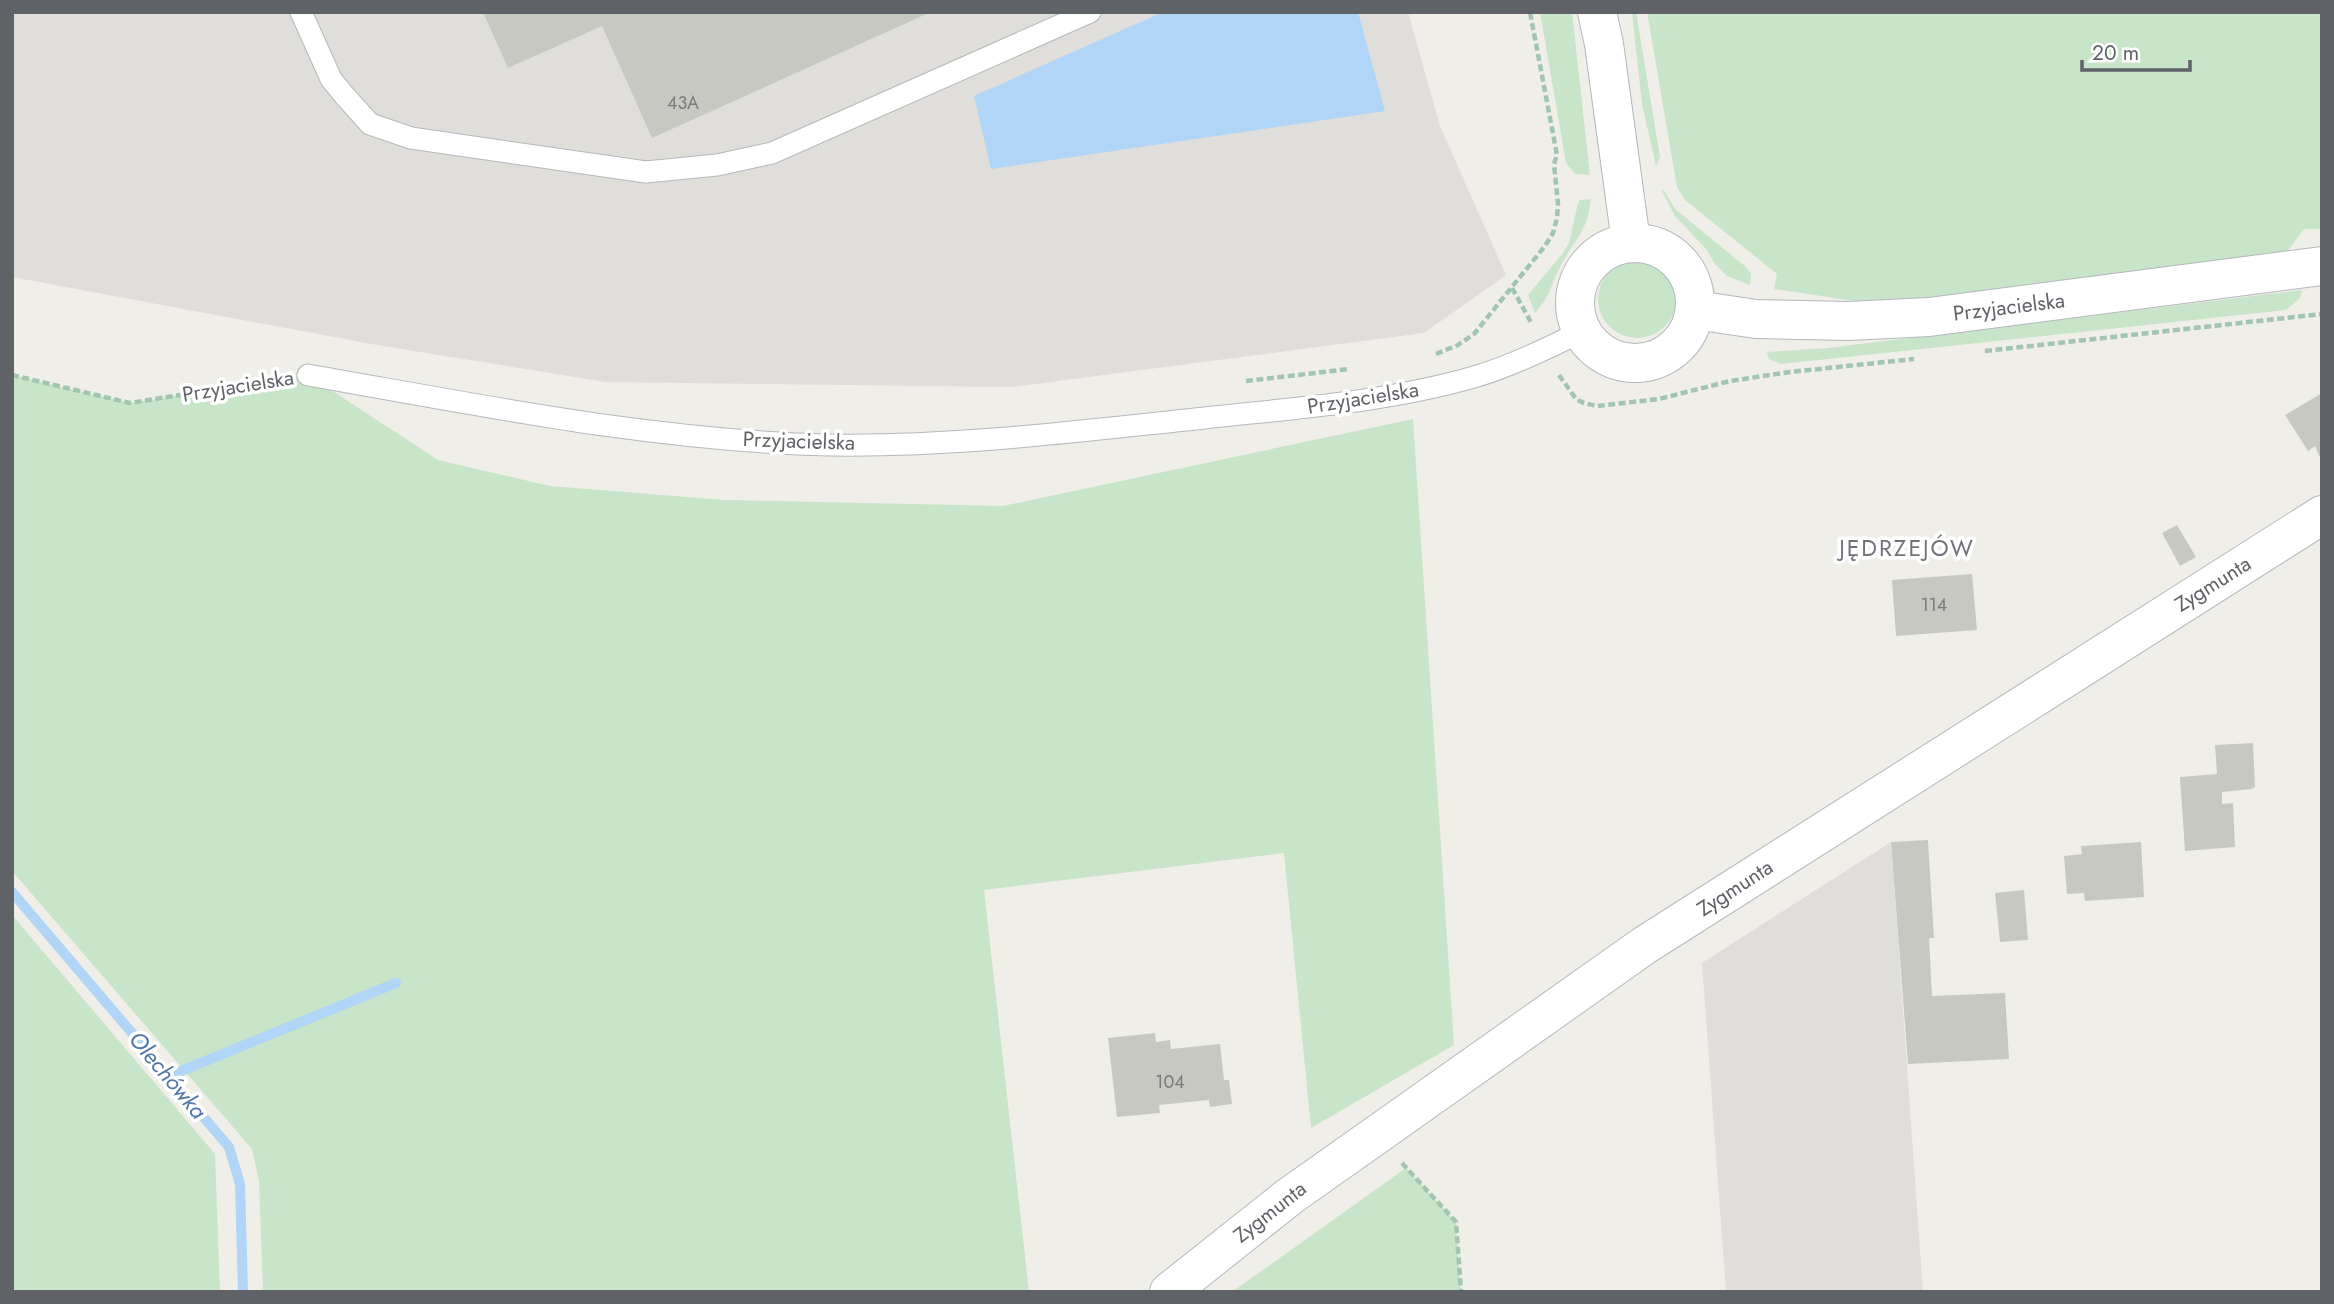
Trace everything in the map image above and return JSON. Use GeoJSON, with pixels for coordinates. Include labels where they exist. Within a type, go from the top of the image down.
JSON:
{"type":"FeatureCollection","features":[{"type":"Feature","properties":{"kind":"street"},"geometry":{"type":"LineString","coordinates":[[1597,12],[1604,44],[1631,242]]}},
{"type":"Feature","properties":{"kind":"street"},"geometry":{"type":"LineString","coordinates":[[1631,242],[1649,243],[1665,249],[1690,275],[1695,292],[1695,310],[1691,327],[1670,353],[1638,363],[1621,362],[1592,345],[1582,331],[1576,315],[1575,298],[1579,281],[1587,266],[1599,254],[1614,246],[1631,242]]}},
{"type":"Feature","properties":{"kind":"street","name":"Przyjacielska"},"geometry":{"type":"LineString","coordinates":[[1695,310],[1756,320],[1849,321],[1929,317],[2322,266]]}},
{"type":"Feature","properties":{"kind":"street","name":"Zygmunta"},"geometry":{"type":"LineString","coordinates":[[1169,1292],[1290,1196],[1375,1134],[1645,945],[2322,515]]}},
{"type":"Feature","properties":{"kind":"lane"},"geometry":{"type":"LineString","coordinates":[[301,12],[331,79],[370,124],[411,138],[646,172],[717,165],[772,153],[1090,12]]}},
{"type":"Feature","properties":{"kind":"lane","name":"Przyjacielska"},"geometry":{"type":"LineString","coordinates":[[308,375],[592,424],[741,440],[830,445],[966,441],[1068,433],[1336,404],[1409,392],[1476,377],[1531,356],[1582,331]]}},
{"type":"Feature","properties":{"kind":"path"},"geometry":{"type":"LineString","coordinates":[[1429,357],[1458,345],[1474,334],[1521,278],[1553,233],[1558,204],[1554,164],[1557,155],[1530,12]]}},
{"type":"Feature","properties":{"kind":"path"},"geometry":{"type":"LineString","coordinates":[[1983,351],[2321,313]]}},
{"type":"Feature","properties":{"kind":"path"},"geometry":{"type":"LineString","coordinates":[[1559,377],[1576,399],[1597,406],[1659,399],[1730,382],[1790,372],[1914,359]]}},
{"type":"Feature","properties":{"kind":"path"},"geometry":{"type":"LineString","coordinates":[[1244,382],[1354,369]]}},
{"type":"Feature","properties":{"kind":"path","name":"Przyjacielska"},"geometry":{"type":"LineString","coordinates":[[12,375],[130,402],[308,375]]}},
{"type":"Feature","properties":{"kind":"path"},"geometry":{"type":"LineString","coordinates":[[1375,1134],[1456,1222],[1461,1292]]}},
{"type":"Feature","properties":{"kind":"shaded area"},"geometry":{"type":"Polygon","coordinates":[[[12,12],[1408,12],[1440,126],[1506,275],[1424,333],[1013,387],[606,382],[377,345],[12,277],[12,12]]]}},
{"type":"Feature","properties":{"kind":"shaded area"},"geometry":{"type":"Polygon","coordinates":[[[1891,842],[1923,1292],[1726,1292],[1702,963],[1891,842]]]}},
{"type":"Feature","properties":{"kind":"green space"},"geometry":{"type":"Polygon","coordinates":[[[1540,12],[1572,12],[1590,175],[1575,174],[1566,163],[1540,12]]]}},
{"type":"Feature","properties":{"kind":"green space"},"geometry":{"type":"Polygon","coordinates":[[[1632,12],[1636,12],[1660,157],[1656,166],[1642,104],[1632,12]]]}},
{"type":"Feature","properties":{"kind":"green space"},"geometry":{"type":"Polygon","coordinates":[[[1647,12],[2322,12],[2322,229],[2304,229],[2286,253],[1932,298],[1855,301],[1774,289],[1777,274],[1685,200],[1677,187],[1647,12]]]}},
{"type":"Feature","properties":{"kind":"green space"},"geometry":{"type":"Polygon","coordinates":[[[1661,189],[1675,209],[1746,267],[1751,274],[1750,285],[1727,276],[1715,264],[1706,249],[1675,216],[1661,189]]]}},
{"type":"Feature","properties":{"kind":"green space"},"geometry":{"type":"Polygon","coordinates":[[[1591,199],[1584,227],[1561,265],[1545,300],[1535,313],[1528,295],[1569,243],[1578,203],[1580,200],[1591,199]]]}},
{"type":"Feature","properties":{"kind":"green space"},"geometry":{"type":"Polygon","coordinates":[[[1637,260],[1652,263],[1665,271],[1673,284],[1676,299],[1673,314],[1665,327],[1652,335],[1637,338],[1622,335],[1609,327],[1601,314],[1598,299],[1601,284],[1609,271],[1622,263],[1637,260]]]}},
{"type":"Feature","properties":{"kind":"green space"},"geometry":{"type":"Polygon","coordinates":[[[2302,290],[2300,298],[2286,310],[1781,364],[1769,359],[1767,352],[1827,348],[2302,290]]]}},
{"type":"Feature","properties":{"kind":"green space"},"geometry":{"type":"Polygon","coordinates":[[[12,375],[130,403],[308,375],[438,460],[550,486],[724,500],[1003,506],[1413,419],[1454,1045],[1311,1128],[1284,853],[984,890],[1029,1292],[263,1292],[259,1181],[252,1149],[12,871],[12,375]]]}},
{"type":"Feature","properties":{"kind":"green space"},"geometry":{"type":"Polygon","coordinates":[[[12,915],[215,1154],[220,1292],[12,1292],[12,915]]]}},
{"type":"Feature","properties":{"kind":"green space"},"geometry":{"type":"Polygon","coordinates":[[[1406,1168],[1456,1222],[1461,1292],[1232,1292],[1406,1168]]]}},
{"type":"Feature","properties":{"kind":"water"},"geometry":{"type":"Polygon","coordinates":[[[1163,12],[1358,12],[1385,111],[991,169],[974,96],[1163,12]]]}},
{"type":"Feature","properties":{"kind":"building"},"geometry":{"type":"Polygon","coordinates":[[[483,12],[931,12],[652,138],[602,26],[508,68],[483,12]]]}},
{"type":"Feature","properties":{"kind":"building"},"geometry":{"type":"Polygon","coordinates":[[[2322,393],[2322,454],[2319,456],[2315,446],[2308,451],[2285,415],[2322,393]]]}},
{"type":"Feature","properties":{"kind":"building"},"geometry":{"type":"Polygon","coordinates":[[[2177,525],[2196,557],[2180,566],[2162,533],[2177,525]]]}},
{"type":"Feature","properties":{"kind":"building"},"geometry":{"type":"Polygon","coordinates":[[[1972,574],[1977,630],[1896,636],[1892,580],[1972,574]]]}},
{"type":"Feature","properties":{"kind":"building"},"geometry":{"type":"Polygon","coordinates":[[[2253,743],[2255,787],[2222,792],[2222,804],[2233,803],[2235,847],[2185,851],[2180,777],[2217,774],[2215,745],[2253,743]]]}},
{"type":"Feature","properties":{"kind":"building"},"geometry":{"type":"Polygon","coordinates":[[[1928,840],[1934,938],[1929,938],[1932,996],[2005,993],[2009,1059],[1908,1064],[1891,842],[1928,840]]]}},
{"type":"Feature","properties":{"kind":"building"},"geometry":{"type":"Polygon","coordinates":[[[2141,842],[2144,897],[2085,901],[2084,893],[2067,894],[2064,856],[2082,854],[2081,846],[2141,842]]]}},
{"type":"Feature","properties":{"kind":"building"},"geometry":{"type":"Polygon","coordinates":[[[2024,890],[2028,940],[2000,942],[1995,893],[2024,890]]]}},
{"type":"Feature","properties":{"kind":"building"},"geometry":{"type":"Polygon","coordinates":[[[1155,1033],[1156,1042],[1170,1040],[1171,1049],[1220,1044],[1224,1080],[1229,1080],[1232,1104],[1210,1107],[1209,1100],[1159,1105],[1160,1113],[1117,1117],[1108,1038],[1155,1033]]]}},
{"type":"Feature","properties":{"kind":"waterway","name":"Olechówka"},"geometry":{"type":"LineString","coordinates":[[12,892],[229,1147],[240,1184],[243,1292]]}},
{"type":"Feature","properties":{"kind":"waterway"},"geometry":{"type":"LineString","coordinates":[[169,1076],[396,983]]}},
{"type":"Feature","properties":{"kind":"district","name":"JĘDRZEJÓW"},"geometry":{"type":"Point","coordinates":[1907,548]}}]}
